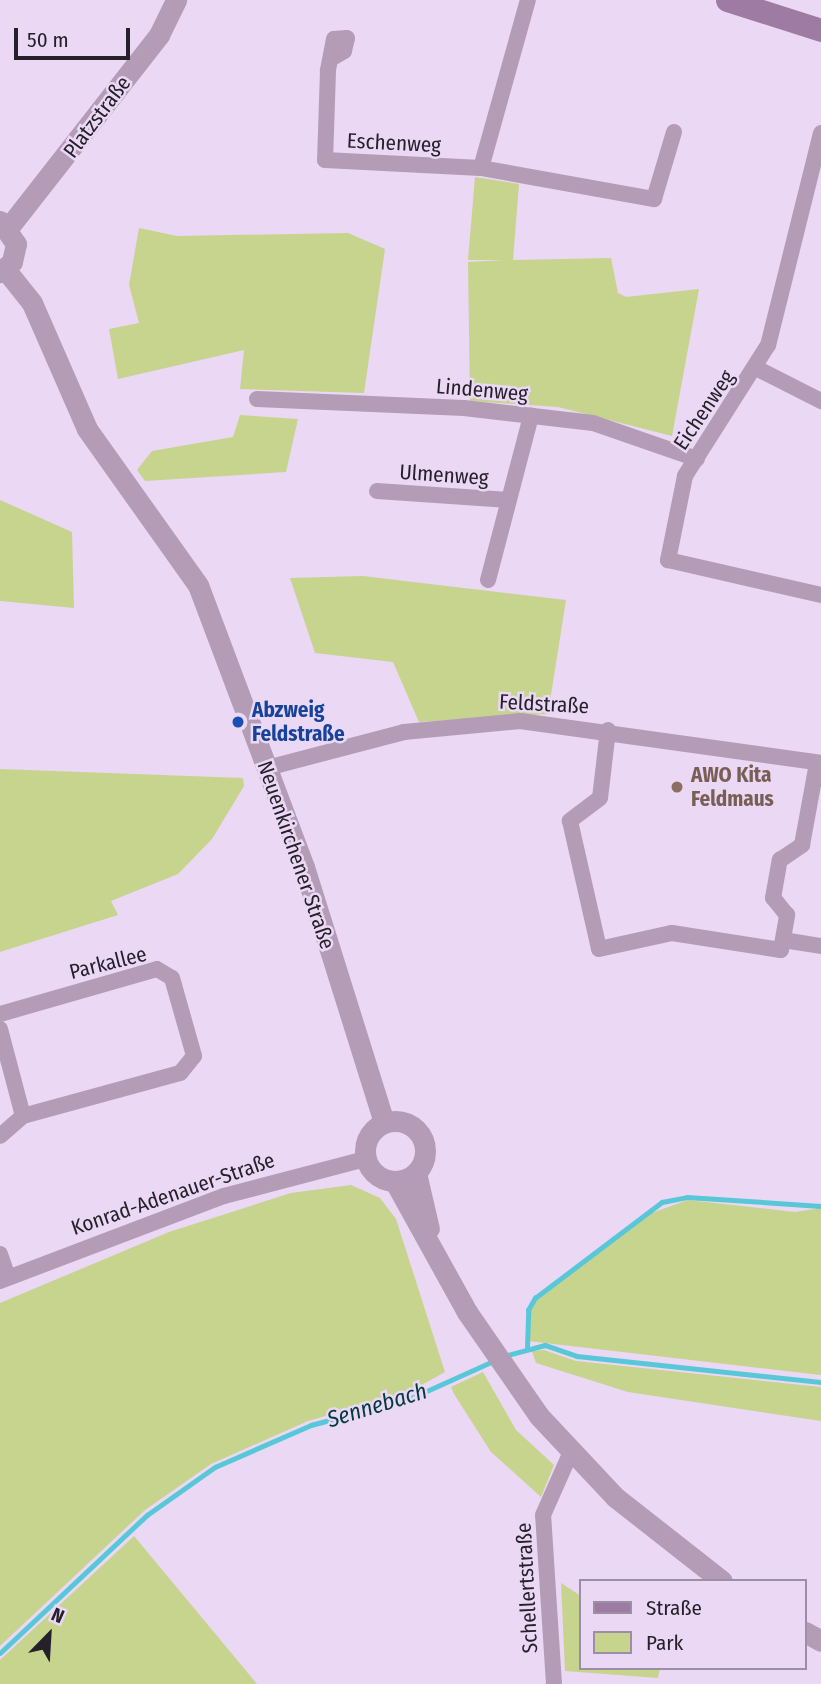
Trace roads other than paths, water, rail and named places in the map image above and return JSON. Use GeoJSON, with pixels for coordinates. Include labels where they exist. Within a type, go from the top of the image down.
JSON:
{"type":"FeatureCollection","features":[{"type":"Feature","properties":{"kind":"main road"},"geometry":{"type":"LineString","coordinates":[[727,0],[821,30]]}},
{"type":"Feature","properties":{"kind":"street","name":"Platzstraße"},"geometry":{"type":"LineString","coordinates":[[4,224],[159,36],[176,0]]}},
{"type":"Feature","properties":{"kind":"street"},"geometry":{"type":"LineString","coordinates":[[481,168],[528,0]]}},
{"type":"Feature","properties":{"kind":"street","name":"Eschenweg"},"geometry":{"type":"LineString","coordinates":[[332,58],[325,160],[481,168],[654,199],[674,132]]}},
{"type":"Feature","properties":{"kind":"street","name":"Eichenweg"},"geometry":{"type":"LineString","coordinates":[[821,133],[777,317],[758,369],[697,459],[678,500],[668,560],[821,595]]}},
{"type":"Feature","properties":{"kind":"street"},"geometry":{"type":"LineString","coordinates":[[3,270],[16,244],[4,224]]}},
{"type":"Feature","properties":{"kind":"street","name":"Neuenkirchener Straße"},"geometry":{"type":"LineString","coordinates":[[3,270],[32,303],[87,429],[198,585],[267,768],[384,1122]]}},
{"type":"Feature","properties":{"kind":"street"},"geometry":{"type":"LineString","coordinates":[[758,369],[821,401]]}},
{"type":"Feature","properties":{"kind":"street","name":"Lindenweg"},"geometry":{"type":"LineString","coordinates":[[257,399],[531,415],[593,424],[697,459]]}},
{"type":"Feature","properties":{"kind":"street","name":"Ulmenweg"},"geometry":{"type":"LineString","coordinates":[[488,580],[531,415]]}},
{"type":"Feature","properties":{"kind":"street","name":"Ulmenweg"},"geometry":{"type":"LineString","coordinates":[[377,491],[509,500]]}},
{"type":"Feature","properties":{"kind":"street","name":"Feldstraße"},"geometry":{"type":"LineString","coordinates":[[267,768],[461,723],[547,721],[819,763]]}},
{"type":"Feature","properties":{"kind":"street"},"geometry":{"type":"LineString","coordinates":[[608,730],[600,798],[570,821],[599,949],[673,933],[781,950],[787,915],[773,898],[780,860],[802,845],[819,763]]}},
{"type":"Feature","properties":{"kind":"street"},"geometry":{"type":"LineString","coordinates":[[783,940],[821,946]]}},
{"type":"Feature","properties":{"kind":"street","name":"Parkallee"},"geometry":{"type":"LineString","coordinates":[[0,1014],[157,969],[172,978],[194,1056],[180,1073],[23,1116],[0,1136]]}},
{"type":"Feature","properties":{"kind":"street"},"geometry":{"type":"LineString","coordinates":[[0,1029],[23,1116]]}},
{"type":"Feature","properties":{"kind":"street"},"geometry":{"type":"LineString","coordinates":[[398,1121],[420,1135],[424,1161],[416,1173],[396,1182],[376,1176],[365,1159],[372,1131],[384,1122],[398,1121]]}},
{"type":"Feature","properties":{"kind":"street","name":"Konrad-Adenauer-Straße"},"geometry":{"type":"LineString","coordinates":[[4,1279],[224,1196],[365,1159]]}},
{"type":"Feature","properties":{"kind":"street"},"geometry":{"type":"LineString","coordinates":[[416,1173],[445,1274]]}},
{"type":"Feature","properties":{"kind":"street"},"geometry":{"type":"LineString","coordinates":[[396,1182],[445,1274],[496,1359],[570,1454],[654,1531],[719,1579]]}},
{"type":"Feature","properties":{"kind":"street"},"geometry":{"type":"LineString","coordinates":[[0,1254],[4,1279]]}},
{"type":"Feature","properties":{"kind":"street","name":"Schellertstraße"},"geometry":{"type":"LineString","coordinates":[[554,1684],[543,1515],[570,1454]]}},
{"type":"Feature","properties":{"kind":"waterway"},"geometry":{"type":"LineString","coordinates":[[527,1347],[528,1310],[535,1298],[662,1202],[687,1197],[821,1206]]}},
{"type":"Feature","properties":{"kind":"waterway","name":"Sennebach"},"geometry":{"type":"LineString","coordinates":[[504,1356],[545,1345],[577,1356],[821,1382]]}},
{"type":"Feature","properties":{"kind":"waterway","name":"Sennebach"},"geometry":{"type":"LineString","coordinates":[[0,1653],[147,1515],[215,1467],[311,1425],[409,1399],[493,1361]]}},
{"type":"Feature","properties":{"kind":"place","name":"Abzweig Feldstraße"},"geometry":{"type":"Point","coordinates":[238,722]}},
{"type":"Feature","properties":{"kind":"place","name":"AWO Kita Feldmaus"},"geometry":{"type":"Point","coordinates":[677,787]}}]}
